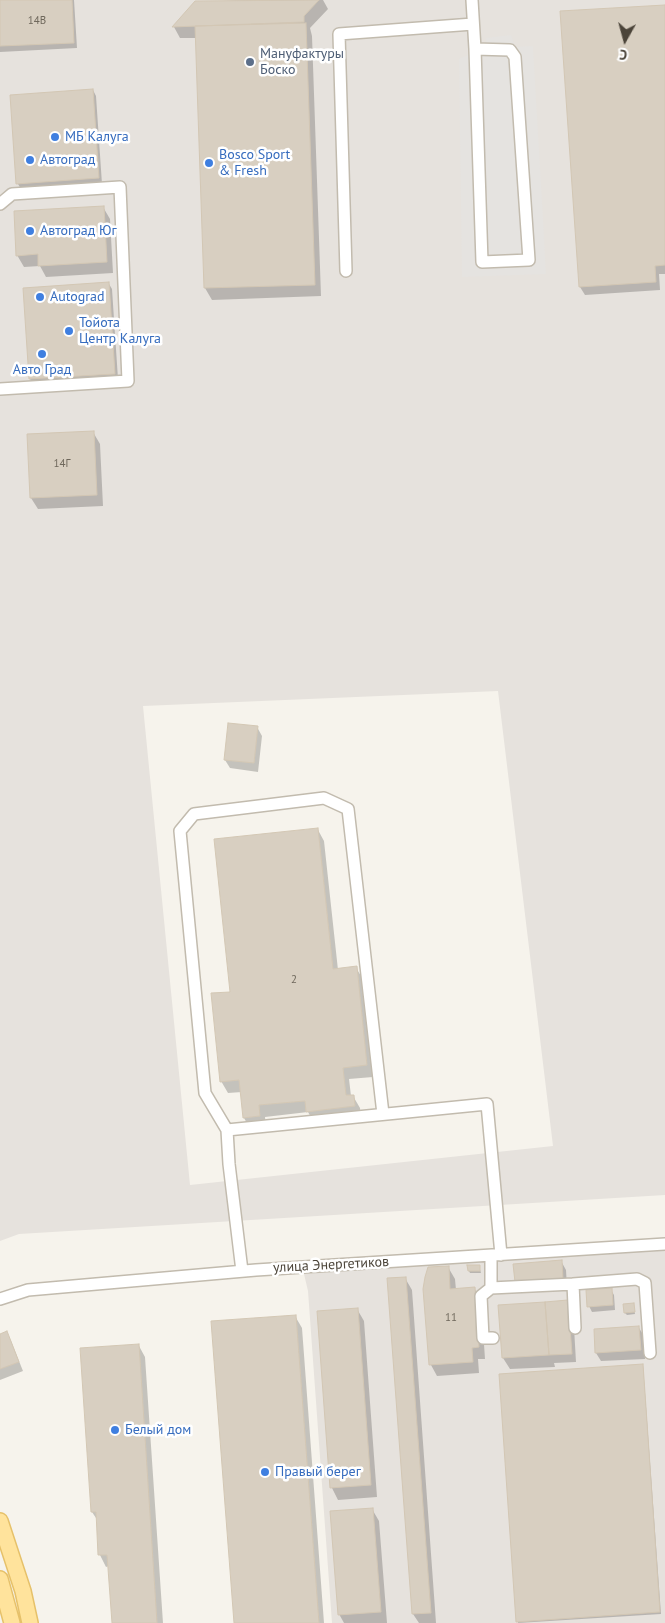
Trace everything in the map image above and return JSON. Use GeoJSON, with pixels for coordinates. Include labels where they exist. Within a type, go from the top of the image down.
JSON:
{"type":"FeatureCollection","features":[{"type":"Feature","properties":{"kind":"main road"},"geometry":{"type":"LineString","coordinates":[[0,1521],[30,1623]]}},
{"type":"Feature","properties":{"kind":"main road"},"geometry":{"type":"LineString","coordinates":[[0,1580],[12,1623]]}},
{"type":"Feature","properties":{"kind":"street"},"geometry":{"type":"LineString","coordinates":[[472,0],[482,262],[529,260],[514,57],[510,50],[475,49]]}},
{"type":"Feature","properties":{"kind":"street"},"geometry":{"type":"LineString","coordinates":[[346,271],[339,34],[473,24]]}},
{"type":"Feature","properties":{"kind":"street"},"geometry":{"type":"LineString","coordinates":[[0,204],[12,194],[120,187],[128,381],[0,389]]}},
{"type":"Feature","properties":{"kind":"street"},"geometry":{"type":"LineString","coordinates":[[242,1271],[228,1164],[227,1130],[205,1093],[180,831],[194,814],[324,798],[348,809],[383,1114]]}},
{"type":"Feature","properties":{"kind":"street"},"geometry":{"type":"LineString","coordinates":[[227,1130],[487,1104],[496,1256],[491,1288]]}},
{"type":"Feature","properties":{"kind":"street","name":"улица Энергетиков"},"geometry":{"type":"LineString","coordinates":[[0,1300],[28,1290],[242,1271],[665,1244]]}},
{"type":"Feature","properties":{"kind":"street"},"geometry":{"type":"LineString","coordinates":[[493,1338],[483,1338],[481,1296],[491,1288],[573,1284],[637,1278],[645,1283],[650,1353]]}},
{"type":"Feature","properties":{"kind":"street"},"geometry":{"type":"LineString","coordinates":[[573,1284],[575,1328]]}},
{"type":"Feature","properties":{"kind":"shaded area"},"geometry":{"type":"Polygon","coordinates":[[[0,0],[665,0],[665,1195],[19,1234],[0,1241],[0,0]],[[498,691],[143,706],[190,1185],[553,1146],[498,691]]]}},
{"type":"Feature","properties":{"kind":"shaded area"},"geometry":{"type":"Polygon","coordinates":[[[511,35],[515,47],[533,46],[546,274],[462,277],[459,59],[487,47],[486,38],[511,35]]]}},
{"type":"Feature","properties":{"kind":"shaded area"},"geometry":{"type":"Polygon","coordinates":[[[665,1246],[665,1623],[332,1623],[308,1291],[304,1274],[665,1246]]]}},
{"type":"Feature","properties":{"kind":"building"},"geometry":{"type":"Polygon","coordinates":[[[0,0],[72,0],[74,43],[0,46],[0,0]]]}},
{"type":"Feature","properties":{"kind":"building"},"geometry":{"type":"Polygon","coordinates":[[[319,0],[304,16],[304,22],[172,27],[195,1],[319,0]]]}},
{"type":"Feature","properties":{"kind":"building"},"geometry":{"type":"Polygon","coordinates":[[[665,5],[665,265],[655,266],[656,282],[579,287],[560,11],[665,5]]]}},
{"type":"Feature","properties":{"kind":"building"},"geometry":{"type":"Polygon","coordinates":[[[306,23],[315,285],[204,288],[195,26],[306,23]]]}},
{"type":"Feature","properties":{"kind":"building","name":"МБ Калуга"},"geometry":{"type":"Polygon","coordinates":[[[93,89],[99,178],[16,184],[10,95],[93,89]]]}},
{"type":"Feature","properties":{"kind":"building"},"geometry":{"type":"Polygon","coordinates":[[[104,206],[107,262],[38,266],[38,254],[16,256],[14,211],[104,206]]]}},
{"type":"Feature","properties":{"kind":"building","name":"Тойота Центр Калуга"},"geometry":{"type":"Polygon","coordinates":[[[109,282],[115,374],[29,379],[23,288],[109,282]]]}},
{"type":"Feature","properties":{"kind":"building"},"geometry":{"type":"Polygon","coordinates":[[[94,431],[97,495],[30,498],[27,434],[94,431]]]}},
{"type":"Feature","properties":{"kind":"building"},"geometry":{"type":"Polygon","coordinates":[[[228,723],[258,726],[254,763],[224,760],[228,723]]]}},
{"type":"Feature","properties":{"kind":"building"},"geometry":{"type":"Polygon","coordinates":[[[318,828],[333,969],[357,966],[367,1065],[343,1068],[346,1095],[354,1095],[355,1106],[306,1112],[305,1101],[259,1105],[260,1116],[243,1118],[239,1080],[220,1082],[211,993],[230,992],[214,839],[318,828]]]}},
{"type":"Feature","properties":{"kind":"building"},"geometry":{"type":"Polygon","coordinates":[[[562,1260],[563,1279],[515,1282],[513,1264],[562,1260]]]}},
{"type":"Feature","properties":{"kind":"building"},"geometry":{"type":"Polygon","coordinates":[[[467,1265],[480,1265],[480,1271],[468,1271],[467,1265]]]}},
{"type":"Feature","properties":{"kind":"building"},"geometry":{"type":"Polygon","coordinates":[[[449,1266],[450,1289],[475,1287],[479,1347],[472,1348],[473,1362],[429,1365],[423,1289],[425,1277],[428,1267],[449,1266]]]}},
{"type":"Feature","properties":{"kind":"building"},"geometry":{"type":"Polygon","coordinates":[[[406,1277],[431,1613],[412,1614],[387,1278],[406,1277]]]}},
{"type":"Feature","properties":{"kind":"building"},"geometry":{"type":"Polygon","coordinates":[[[612,1288],[613,1305],[587,1307],[586,1290],[612,1288]]]}},
{"type":"Feature","properties":{"kind":"building"},"geometry":{"type":"Polygon","coordinates":[[[568,1300],[572,1354],[549,1355],[545,1302],[568,1300]]]}},
{"type":"Feature","properties":{"kind":"building"},"geometry":{"type":"Polygon","coordinates":[[[545,1302],[549,1355],[502,1358],[498,1305],[545,1302]]]}},
{"type":"Feature","properties":{"kind":"building"},"geometry":{"type":"Polygon","coordinates":[[[634,1303],[635,1312],[624,1313],[623,1304],[634,1303]]]}},
{"type":"Feature","properties":{"kind":"building"},"geometry":{"type":"Polygon","coordinates":[[[358,1308],[371,1485],[330,1488],[317,1311],[358,1308]]]}},
{"type":"Feature","properties":{"kind":"building","name":"Правый берег"},"geometry":{"type":"Polygon","coordinates":[[[296,1315],[319,1623],[234,1623],[211,1321],[296,1315]]]}},
{"type":"Feature","properties":{"kind":"building"},"geometry":{"type":"Polygon","coordinates":[[[639,1326],[641,1350],[595,1353],[594,1329],[639,1326]]]}},
{"type":"Feature","properties":{"kind":"building"},"geometry":{"type":"Polygon","coordinates":[[[7,1331],[19,1362],[0,1369],[0,1334],[7,1331]]]}},
{"type":"Feature","properties":{"kind":"building","name":"Белый дом"},"geometry":{"type":"Polygon","coordinates":[[[139,1344],[157,1623],[112,1623],[107,1555],[98,1555],[96,1512],[91,1512],[80,1348],[139,1344]]]}},
{"type":"Feature","properties":{"kind":"building"},"geometry":{"type":"Polygon","coordinates":[[[643,1364],[660,1612],[516,1622],[499,1374],[643,1364]]]}},
{"type":"Feature","properties":{"kind":"building"},"geometry":{"type":"Polygon","coordinates":[[[373,1508],[381,1612],[338,1615],[330,1511],[373,1508]]]}},
{"type":"Feature","properties":{"kind":"place","name":"Мануфактуры Боско"},"geometry":{"type":"Point","coordinates":[250,62]}},
{"type":"Feature","properties":{"kind":"place","name":"МБ Калуга"},"geometry":{"type":"Point","coordinates":[55,137]}},
{"type":"Feature","properties":{"kind":"place","name":"Автоград"},"geometry":{"type":"Point","coordinates":[30,160]}},
{"type":"Feature","properties":{"kind":"place","name":"Bosco Sport & Fresh"},"geometry":{"type":"Point","coordinates":[209,163]}},
{"type":"Feature","properties":{"kind":"place","name":"Автоград Юг"},"geometry":{"type":"Point","coordinates":[30,231]}},
{"type":"Feature","properties":{"kind":"place","name":"Autograd"},"geometry":{"type":"Point","coordinates":[40,297]}},
{"type":"Feature","properties":{"kind":"place","name":"Тойота Центр Калуга"},"geometry":{"type":"Point","coordinates":[69,331]}},
{"type":"Feature","properties":{"kind":"place","name":"Авто Град"},"geometry":{"type":"Point","coordinates":[42,354]}},
{"type":"Feature","properties":{"kind":"place","name":"Белый дом"},"geometry":{"type":"Point","coordinates":[115,1430]}},
{"type":"Feature","properties":{"kind":"place","name":"Правый берег"},"geometry":{"type":"Point","coordinates":[265,1472]}}]}
